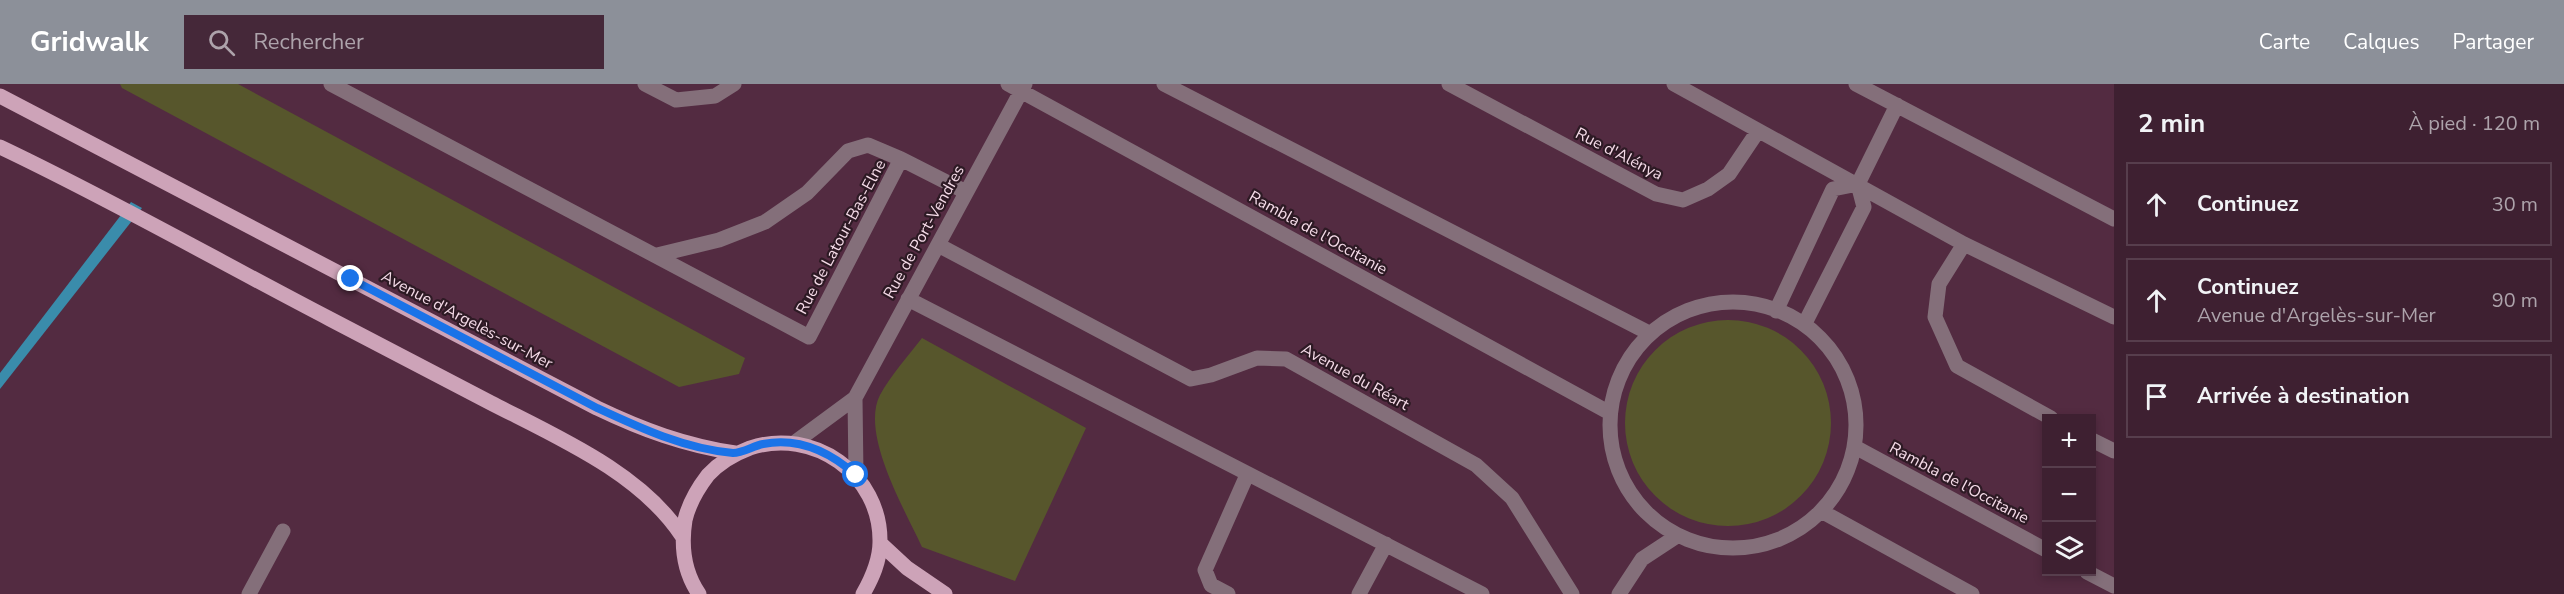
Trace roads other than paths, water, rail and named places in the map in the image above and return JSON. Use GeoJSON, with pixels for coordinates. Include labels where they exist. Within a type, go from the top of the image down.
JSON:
{"type":"FeatureCollection","features":[{"type":"Feature","properties":{"kind":"main road","name":"Avenue d'Argelès-sur-Mer"},"geometry":{"type":"LineString","coordinates":[[0,96],[636,427],[682,443],[735,453]]}},
{"type":"Feature","properties":{"kind":"main road"},"geometry":{"type":"LineString","coordinates":[[0,147],[87,189],[337,323],[561,439],[631,482],[668,515],[682,536]]}},
{"type":"Feature","properties":{"kind":"main road"},"geometry":{"type":"LineString","coordinates":[[693,591],[685,562],[682,536],[687,511],[698,488],[715,468],[735,453],[764,444],[794,443],[817,449],[838,460],[856,475],[870,496],[878,519],[880,543],[875,572],[863,594]]}},
{"type":"Feature","properties":{"kind":"main road"},"geometry":{"type":"LineString","coordinates":[[880,543],[907,568],[945,594]]}},
{"type":"Feature","properties":{"kind":"street","name":"Rue de Latour-Bas-Elne"},"geometry":{"type":"LineString","coordinates":[[330,84],[657,255],[808,337],[901,159]]}},
{"type":"Feature","properties":{"kind":"street"},"geometry":{"type":"LineString","coordinates":[[645,84],[676,100],[715,96],[734,84]]}},
{"type":"Feature","properties":{"kind":"street"},"geometry":{"type":"LineString","coordinates":[[1164,84],[1647,332]]}},
{"type":"Feature","properties":{"kind":"street","name":"Rue d'Alénya"},"geometry":{"type":"LineString","coordinates":[[1449,84],[1656,194],[1683,200],[1708,189],[1729,174],[1758,131]]}},
{"type":"Feature","properties":{"kind":"street"},"geometry":{"type":"LineString","coordinates":[[1674,84],[1964,244],[2114,317]]}},
{"type":"Feature","properties":{"kind":"street"},"geometry":{"type":"LineString","coordinates":[[1856,84],[2114,219]]}},
{"type":"Feature","properties":{"kind":"street","name":"Rue de Port-Vendres"},"geometry":{"type":"LineString","coordinates":[[794,443],[855,398],[966,192],[1018,86]]}},
{"type":"Feature","properties":{"kind":"street","name":"Rambla de l'Occitanie"},"geometry":{"type":"LineString","coordinates":[[1018,86],[1610,413]]}},
{"type":"Feature","properties":{"kind":"street"},"geometry":{"type":"LineString","coordinates":[[1805,323],[1864,207],[1858,184],[1897,105]]}},
{"type":"Feature","properties":{"kind":"street","name":"Rue de Latour-Bas-Elne"},"geometry":{"type":"LineString","coordinates":[[657,255],[719,240],[765,222],[807,193],[848,151],[868,145],[966,192]]}},
{"type":"Feature","properties":{"kind":"street"},"geometry":{"type":"LineString","coordinates":[[1776,311],[1833,189],[1858,184]]}},
{"type":"Feature","properties":{"kind":"street"},"geometry":{"type":"LineString","coordinates":[[1964,244],[1939,284],[1935,317],[1957,366],[2044,414]]}},
{"type":"Feature","properties":{"kind":"street","name":"Avenue du Réart"},"geometry":{"type":"LineString","coordinates":[[938,245],[1191,379],[1211,375],[1257,358],[1286,359],[1476,465],[1512,498],[1572,594]]}},
{"type":"Feature","properties":{"kind":"street"},"geometry":{"type":"LineString","coordinates":[[908,299],[1482,594]]}},
{"type":"Feature","properties":{"kind":"street"},"geometry":{"type":"LineString","coordinates":[[1722,302],[1758,303],[1776,311],[1805,323],[1825,342],[1844,370],[1854,400],[1855,447],[1842,481],[1821,511],[1792,533],[1757,546],[1702,545],[1677,536],[1658,524],[1633,499],[1616,465],[1609,432],[1616,382],[1647,332],[1685,311],[1722,302]]}},
{"type":"Feature","properties":{"kind":"street","name":"Rue de Port-Vendres"},"geometry":{"type":"LineString","coordinates":[[855,398],[856,475]]}},
{"type":"Feature","properties":{"kind":"street"},"geometry":{"type":"LineString","coordinates":[[2096,442],[2114,451]]}},
{"type":"Feature","properties":{"kind":"street","name":"Rambla de l'Occitanie"},"geometry":{"type":"LineString","coordinates":[[1855,447],[2042,548]]}},
{"type":"Feature","properties":{"kind":"street"},"geometry":{"type":"LineString","coordinates":[[1228,594],[1211,585],[1205,570],[1247,475]]}},
{"type":"Feature","properties":{"kind":"street"},"geometry":{"type":"LineString","coordinates":[[1821,511],[1972,594]]}},
{"type":"Feature","properties":{"kind":"street"},"geometry":{"type":"LineString","coordinates":[[249,594],[283,531]]}},
{"type":"Feature","properties":{"kind":"street"},"geometry":{"type":"LineString","coordinates":[[1619,594],[1642,559],[1677,536]]}},
{"type":"Feature","properties":{"kind":"street"},"geometry":{"type":"LineString","coordinates":[[1359,594],[1386,544]]}},
{"type":"Feature","properties":{"kind":"street"},"geometry":{"type":"LineString","coordinates":[[2095,576],[2114,586]]}},
{"type":"Feature","properties":{"kind":"water"},"geometry":{"type":"Polygon","coordinates":[[[131,202],[142,208],[0,389],[0,373],[131,202]]]}}]}
